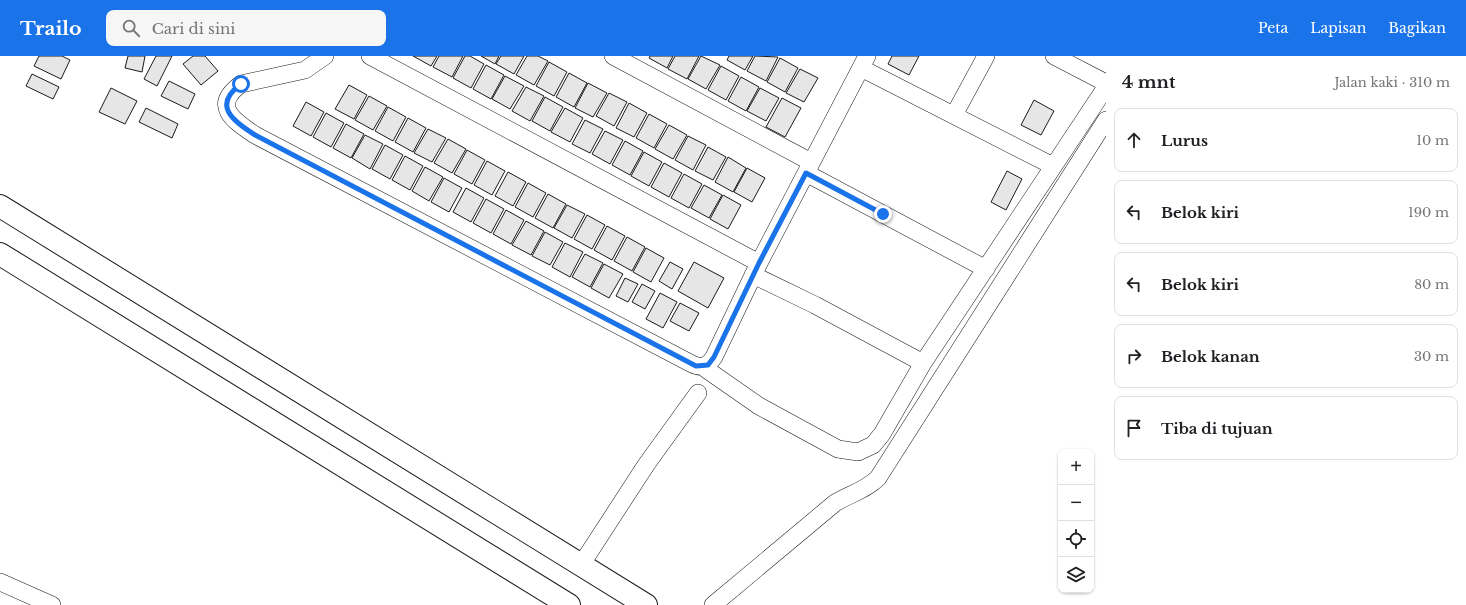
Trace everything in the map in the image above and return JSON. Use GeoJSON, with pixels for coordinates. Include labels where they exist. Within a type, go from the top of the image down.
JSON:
{"type":"FeatureCollection","features":[{"type":"Feature","properties":{"kind":"street"},"geometry":{"type":"LineString","coordinates":[[325,56],[305,70],[241,84],[235,88],[228,98],[227,107],[229,116],[255,135],[692,364],[703,367],[759,406],[801,430],[838,449],[858,452],[867,449],[878,440],[923,363],[1106,87]]}},
{"type":"Feature","properties":{"kind":"street"},"geometry":{"type":"LineString","coordinates":[[370,56],[756,269],[815,305],[923,363]]}},
{"type":"Feature","properties":{"kind":"street"},"geometry":{"type":"LineString","coordinates":[[613,56],[986,269]]}},
{"type":"Feature","properties":{"kind":"street"},"geometry":{"type":"LineString","coordinates":[[954,115],[986,56]]}},
{"type":"Feature","properties":{"kind":"street"},"geometry":{"type":"LineString","coordinates":[[1054,56],[1106,83]]}},
{"type":"Feature","properties":{"kind":"street"},"geometry":{"type":"LineString","coordinates":[[703,367],[708,365],[714,357],[756,269],[863,60],[954,115],[1053,166]]}},
{"type":"Feature","properties":{"kind":"street"},"geometry":{"type":"LineString","coordinates":[[714,605],[835,503],[850,494],[870,487],[878,478],[1106,120]]}},
{"type":"Feature","properties":{"kind":"street"},"geometry":{"type":"LineString","coordinates":[[0,206],[646,605]]}},
{"type":"Feature","properties":{"kind":"street"},"geometry":{"type":"LineString","coordinates":[[0,254],[569,605]]}},
{"type":"Feature","properties":{"kind":"street"},"geometry":{"type":"LineString","coordinates":[[581,564],[646,465],[698,393]]}},
{"type":"Feature","properties":{"kind":"street"},"geometry":{"type":"LineString","coordinates":[[0,582],[52,605]]}},
{"type":"Feature","properties":{"kind":"building"},"geometry":{"type":"Polygon","coordinates":[[[39,56],[62,56],[70,60],[61,79],[34,66],[39,56]]]}},
{"type":"Feature","properties":{"kind":"building"},"geometry":{"type":"Polygon","coordinates":[[[128,56],[145,56],[142,72],[125,68],[128,56]]]}},
{"type":"Feature","properties":{"kind":"building"},"geometry":{"type":"Polygon","coordinates":[[[156,56],[172,56],[157,86],[144,79],[156,56]]]}},
{"type":"Feature","properties":{"kind":"building"},"geometry":{"type":"Polygon","coordinates":[[[193,56],[205,56],[218,71],[201,85],[183,64],[193,56]]]}},
{"type":"Feature","properties":{"kind":"building"},"geometry":{"type":"Polygon","coordinates":[[[413,56],[437,56],[431,66],[413,56]]]}},
{"type":"Feature","properties":{"kind":"building"},"geometry":{"type":"Polygon","coordinates":[[[439,56],[463,56],[452,77],[433,67],[439,56]]]}},
{"type":"Feature","properties":{"kind":"building"},"geometry":{"type":"Polygon","coordinates":[[[465,56],[470,56],[484,64],[471,88],[453,78],[465,56]]]}},
{"type":"Feature","properties":{"kind":"building"},"geometry":{"type":"Polygon","coordinates":[[[481,56],[499,56],[495,64],[481,56]]]}},
{"type":"Feature","properties":{"kind":"building"},"geometry":{"type":"Polygon","coordinates":[[[501,56],[524,56],[514,74],[496,64],[501,56]]]}},
{"type":"Feature","properties":{"kind":"building"},"geometry":{"type":"Polygon","coordinates":[[[527,56],[538,56],[548,61],[534,85],[516,75],[527,56]]]}},
{"type":"Feature","properties":{"kind":"building"},"geometry":{"type":"Polygon","coordinates":[[[650,56],[673,56],[667,68],[649,58],[650,56]]]}},
{"type":"Feature","properties":{"kind":"building"},"geometry":{"type":"Polygon","coordinates":[[[675,56],[699,56],[687,79],[668,69],[675,56]]]}},
{"type":"Feature","properties":{"kind":"building"},"geometry":{"type":"Polygon","coordinates":[[[701,56],[720,65],[706,89],[688,79],[701,56]]]}},
{"type":"Feature","properties":{"kind":"building"},"geometry":{"type":"Polygon","coordinates":[[[729,56],[753,56],[745,70],[727,60],[729,56]]]}},
{"type":"Feature","properties":{"kind":"building"},"geometry":{"type":"Polygon","coordinates":[[[755,56],[778,57],[766,81],[747,71],[755,56]]]}},
{"type":"Feature","properties":{"kind":"building"},"geometry":{"type":"Polygon","coordinates":[[[892,56],[919,56],[909,75],[888,64],[892,56]]]}},
{"type":"Feature","properties":{"kind":"building"},"geometry":{"type":"Polygon","coordinates":[[[780,58],[798,68],[785,92],[767,82],[780,58]]]}},
{"type":"Feature","properties":{"kind":"building"},"geometry":{"type":"Polygon","coordinates":[[[549,62],[567,72],[554,96],[536,86],[549,62]]]}},
{"type":"Feature","properties":{"kind":"building"},"geometry":{"type":"Polygon","coordinates":[[[486,65],[504,75],[491,99],[473,89],[486,65]]]}},
{"type":"Feature","properties":{"kind":"building"},"geometry":{"type":"Polygon","coordinates":[[[721,66],[739,76],[726,100],[708,90],[721,66]]]}},
{"type":"Feature","properties":{"kind":"building"},"geometry":{"type":"Polygon","coordinates":[[[800,69],[818,78],[804,102],[786,93],[800,69]]]}},
{"type":"Feature","properties":{"kind":"building"},"geometry":{"type":"Polygon","coordinates":[[[569,73],[587,83],[574,107],[556,97],[569,73]]]}},
{"type":"Feature","properties":{"kind":"building"},"geometry":{"type":"Polygon","coordinates":[[[32,74],[59,87],[53,99],[26,86],[32,74]]]}},
{"type":"Feature","properties":{"kind":"building"},"geometry":{"type":"Polygon","coordinates":[[[505,76],[524,86],[510,109],[492,99],[505,76]]]}},
{"type":"Feature","properties":{"kind":"building"},"geometry":{"type":"Polygon","coordinates":[[[741,77],[759,87],[746,111],[728,101],[741,77]]]}},
{"type":"Feature","properties":{"kind":"building"},"geometry":{"type":"Polygon","coordinates":[[[169,81],[195,94],[188,109],[161,96],[169,81]]]}},
{"type":"Feature","properties":{"kind":"building"},"geometry":{"type":"Polygon","coordinates":[[[588,83],[607,93],[593,117],[575,108],[588,83]]]}},
{"type":"Feature","properties":{"kind":"building"},"geometry":{"type":"Polygon","coordinates":[[[349,85],[367,95],[354,119],[335,109],[349,85]]]}},
{"type":"Feature","properties":{"kind":"building"},"geometry":{"type":"Polygon","coordinates":[[[526,87],[544,96],[530,121],[512,111],[526,87]]]}},
{"type":"Feature","properties":{"kind":"building"},"geometry":{"type":"Polygon","coordinates":[[[111,88],[137,101],[125,124],[99,112],[111,88]]]}},
{"type":"Feature","properties":{"kind":"building"},"geometry":{"type":"Polygon","coordinates":[[[760,88],[779,98],[766,121],[747,111],[760,88]]]}},
{"type":"Feature","properties":{"kind":"building"},"geometry":{"type":"Polygon","coordinates":[[[609,93],[627,102],[614,126],[596,116],[609,93]]]}},
{"type":"Feature","properties":{"kind":"building"},"geometry":{"type":"Polygon","coordinates":[[[369,96],[387,106],[373,130],[355,120],[369,96]]]}},
{"type":"Feature","properties":{"kind":"building"},"geometry":{"type":"Polygon","coordinates":[[[545,97],[563,107],[550,131],[532,121],[545,97]]]}},
{"type":"Feature","properties":{"kind":"building"},"geometry":{"type":"Polygon","coordinates":[[[782,98],[801,108],[785,137],[766,127],[782,98]]]}},
{"type":"Feature","properties":{"kind":"building"},"geometry":{"type":"Polygon","coordinates":[[[1034,100],[1054,111],[1041,135],[1021,125],[1034,100]]]}},
{"type":"Feature","properties":{"kind":"building"},"geometry":{"type":"Polygon","coordinates":[[[306,102],[324,112],[311,136],[293,126],[306,102]]]}},
{"type":"Feature","properties":{"kind":"building"},"geometry":{"type":"Polygon","coordinates":[[[629,103],[647,113],[634,137],[616,128],[629,103]]]}},
{"type":"Feature","properties":{"kind":"building"},"geometry":{"type":"Polygon","coordinates":[[[388,107],[406,117],[393,141],[375,131],[388,107]]]}},
{"type":"Feature","properties":{"kind":"building"},"geometry":{"type":"Polygon","coordinates":[[[146,108],[178,124],[172,138],[139,122],[146,108]]]}},
{"type":"Feature","properties":{"kind":"building"},"geometry":{"type":"Polygon","coordinates":[[[565,108],[583,118],[570,142],[551,132],[565,108]]]}},
{"type":"Feature","properties":{"kind":"building"},"geometry":{"type":"Polygon","coordinates":[[[326,113],[344,123],[331,147],[313,137],[326,113]]]}},
{"type":"Feature","properties":{"kind":"building"},"geometry":{"type":"Polygon","coordinates":[[[649,114],[667,124],[654,148],[636,138],[649,114]]]}},
{"type":"Feature","properties":{"kind":"building"},"geometry":{"type":"Polygon","coordinates":[[[408,118],[426,128],[413,152],[395,142],[408,118]]]}},
{"type":"Feature","properties":{"kind":"building"},"geometry":{"type":"Polygon","coordinates":[[[585,120],[603,129],[590,153],[572,144],[585,120]]]}},
{"type":"Feature","properties":{"kind":"building"},"geometry":{"type":"Polygon","coordinates":[[[346,124],[364,134],[351,158],[333,148],[346,124]]]}},
{"type":"Feature","properties":{"kind":"building"},"geometry":{"type":"Polygon","coordinates":[[[669,125],[687,135],[673,159],[655,149],[669,125]]]}},
{"type":"Feature","properties":{"kind":"building"},"geometry":{"type":"Polygon","coordinates":[[[428,129],[446,138],[432,162],[414,153],[428,129]]]}},
{"type":"Feature","properties":{"kind":"building"},"geometry":{"type":"Polygon","coordinates":[[[605,131],[623,140],[610,164],[592,154],[605,131]]]}},
{"type":"Feature","properties":{"kind":"building"},"geometry":{"type":"Polygon","coordinates":[[[365,135],[383,144],[370,169],[352,158],[365,135]]]}},
{"type":"Feature","properties":{"kind":"building"},"geometry":{"type":"Polygon","coordinates":[[[688,136],[706,145],[693,170],[675,160],[688,136]]]}},
{"type":"Feature","properties":{"kind":"building"},"geometry":{"type":"Polygon","coordinates":[[[448,139],[466,149],[452,173],[434,163],[448,139]]]}},
{"type":"Feature","properties":{"kind":"building"},"geometry":{"type":"Polygon","coordinates":[[[625,141],[643,151],[630,175],[612,165],[625,141]]]}},
{"type":"Feature","properties":{"kind":"building"},"geometry":{"type":"Polygon","coordinates":[[[385,145],[403,155],[390,179],[372,169],[385,145]]]}},
{"type":"Feature","properties":{"kind":"building"},"geometry":{"type":"Polygon","coordinates":[[[708,147],[726,157],[713,180],[695,171],[708,147]]]}},
{"type":"Feature","properties":{"kind":"building"},"geometry":{"type":"Polygon","coordinates":[[[467,150],[485,160],[472,184],[454,174],[467,150]]]}},
{"type":"Feature","properties":{"kind":"building"},"geometry":{"type":"Polygon","coordinates":[[[644,152],[662,162],[649,186],[631,176],[644,152]]]}},
{"type":"Feature","properties":{"kind":"building"},"geometry":{"type":"Polygon","coordinates":[[[405,156],[423,166],[410,190],[392,180],[405,156]]]}},
{"type":"Feature","properties":{"kind":"building"},"geometry":{"type":"Polygon","coordinates":[[[728,157],[746,168],[733,192],[715,182],[728,157]]]}},
{"type":"Feature","properties":{"kind":"building"},"geometry":{"type":"Polygon","coordinates":[[[487,161],[505,171],[492,195],[474,185],[487,161]]]}},
{"type":"Feature","properties":{"kind":"building"},"geometry":{"type":"Polygon","coordinates":[[[664,163],[682,173],[669,197],[651,187],[664,163]]]}},
{"type":"Feature","properties":{"kind":"building"},"geometry":{"type":"Polygon","coordinates":[[[425,167],[443,177],[429,201],[412,191],[425,167]]]}},
{"type":"Feature","properties":{"kind":"building"},"geometry":{"type":"Polygon","coordinates":[[[747,168],[765,178],[752,202],[734,192],[747,168]]]}},
{"type":"Feature","properties":{"kind":"building"},"geometry":{"type":"Polygon","coordinates":[[[1007,171],[1022,179],[1006,210],[991,202],[1007,171]]]}},
{"type":"Feature","properties":{"kind":"building"},"geometry":{"type":"Polygon","coordinates":[[[508,172],[526,182],[513,206],[495,196],[508,172]]]}},
{"type":"Feature","properties":{"kind":"building"},"geometry":{"type":"Polygon","coordinates":[[[684,174],[702,184],[689,208],[671,198],[684,174]]]}},
{"type":"Feature","properties":{"kind":"building"},"geometry":{"type":"Polygon","coordinates":[[[444,178],[462,188],[449,212],[431,202],[444,178]]]}},
{"type":"Feature","properties":{"kind":"building"},"geometry":{"type":"Polygon","coordinates":[[[528,183],[546,193],[533,217],[515,207],[528,183]]]}},
{"type":"Feature","properties":{"kind":"building"},"geometry":{"type":"Polygon","coordinates":[[[704,185],[722,195],[709,218],[691,208],[704,185]]]}},
{"type":"Feature","properties":{"kind":"building"},"geometry":{"type":"Polygon","coordinates":[[[466,188],[484,198],[471,222],[453,212],[466,188]]]}},
{"type":"Feature","properties":{"kind":"building"},"geometry":{"type":"Polygon","coordinates":[[[548,194],[566,204],[553,228],[535,218],[548,194]]]}},
{"type":"Feature","properties":{"kind":"building"},"geometry":{"type":"Polygon","coordinates":[[[723,195],[741,205],[728,229],[710,219],[723,195]]]}},
{"type":"Feature","properties":{"kind":"building"},"geometry":{"type":"Polygon","coordinates":[[[486,199],[504,209],[491,233],[473,223],[486,199]]]}},
{"type":"Feature","properties":{"kind":"building"},"geometry":{"type":"Polygon","coordinates":[[[567,205],[585,214],[572,238],[554,228],[567,205]]]}},
{"type":"Feature","properties":{"kind":"building"},"geometry":{"type":"Polygon","coordinates":[[[506,210],[524,220],[511,244],[493,234],[506,210]]]}},
{"type":"Feature","properties":{"kind":"building"},"geometry":{"type":"Polygon","coordinates":[[[587,215],[605,225],[592,249],[574,239],[587,215]]]}},
{"type":"Feature","properties":{"kind":"building"},"geometry":{"type":"Polygon","coordinates":[[[526,221],[544,231],[531,255],[512,245],[526,221]]]}},
{"type":"Feature","properties":{"kind":"building"},"geometry":{"type":"Polygon","coordinates":[[[607,226],[625,236],[612,260],[594,250],[607,226]]]}},
{"type":"Feature","properties":{"kind":"building"},"geometry":{"type":"Polygon","coordinates":[[[545,232],[563,242],[550,265],[532,256],[545,232]]]}},
{"type":"Feature","properties":{"kind":"building"},"geometry":{"type":"Polygon","coordinates":[[[627,237],[645,247],[632,271],[614,261],[627,237]]]}},
{"type":"Feature","properties":{"kind":"building"},"geometry":{"type":"Polygon","coordinates":[[[565,243],[583,252],[570,277],[552,267],[565,243]]]}},
{"type":"Feature","properties":{"kind":"building"},"geometry":{"type":"Polygon","coordinates":[[[646,248],[664,258],[651,282],[633,272],[646,248]]]}},
{"type":"Feature","properties":{"kind":"building"},"geometry":{"type":"Polygon","coordinates":[[[585,254],[603,263],[590,287],[572,277],[585,254]]]}},
{"type":"Feature","properties":{"kind":"building"},"geometry":{"type":"Polygon","coordinates":[[[670,262],[683,269],[672,289],[659,281],[670,262]]]}},
{"type":"Feature","properties":{"kind":"building"},"geometry":{"type":"Polygon","coordinates":[[[694,262],[724,278],[708,308],[678,291],[694,262]]]}},
{"type":"Feature","properties":{"kind":"building"},"geometry":{"type":"Polygon","coordinates":[[[604,264],[623,274],[609,298],[591,288],[604,264]]]}},
{"type":"Feature","properties":{"kind":"building"},"geometry":{"type":"Polygon","coordinates":[[[625,278],[638,284],[628,302],[616,296],[625,278]]]}},
{"type":"Feature","properties":{"kind":"building"},"geometry":{"type":"Polygon","coordinates":[[[642,284],[655,291],[645,309],[632,302],[642,284]]]}},
{"type":"Feature","properties":{"kind":"building"},"geometry":{"type":"Polygon","coordinates":[[[660,293],[677,302],[663,328],[646,319],[660,293]]]}},
{"type":"Feature","properties":{"kind":"building"},"geometry":{"type":"Polygon","coordinates":[[[680,303],[699,313],[689,331],[670,321],[680,303]]]}},
{"type":"Feature","properties":{"kind":"route"},"geometry":{"type":"LineString","coordinates":[[241,84],[235,88],[230,95],[227,101],[227,111],[233,120],[255,135],[696,366],[705,366],[712,361],[759,263],[806,173],[883,214]]}}]}
